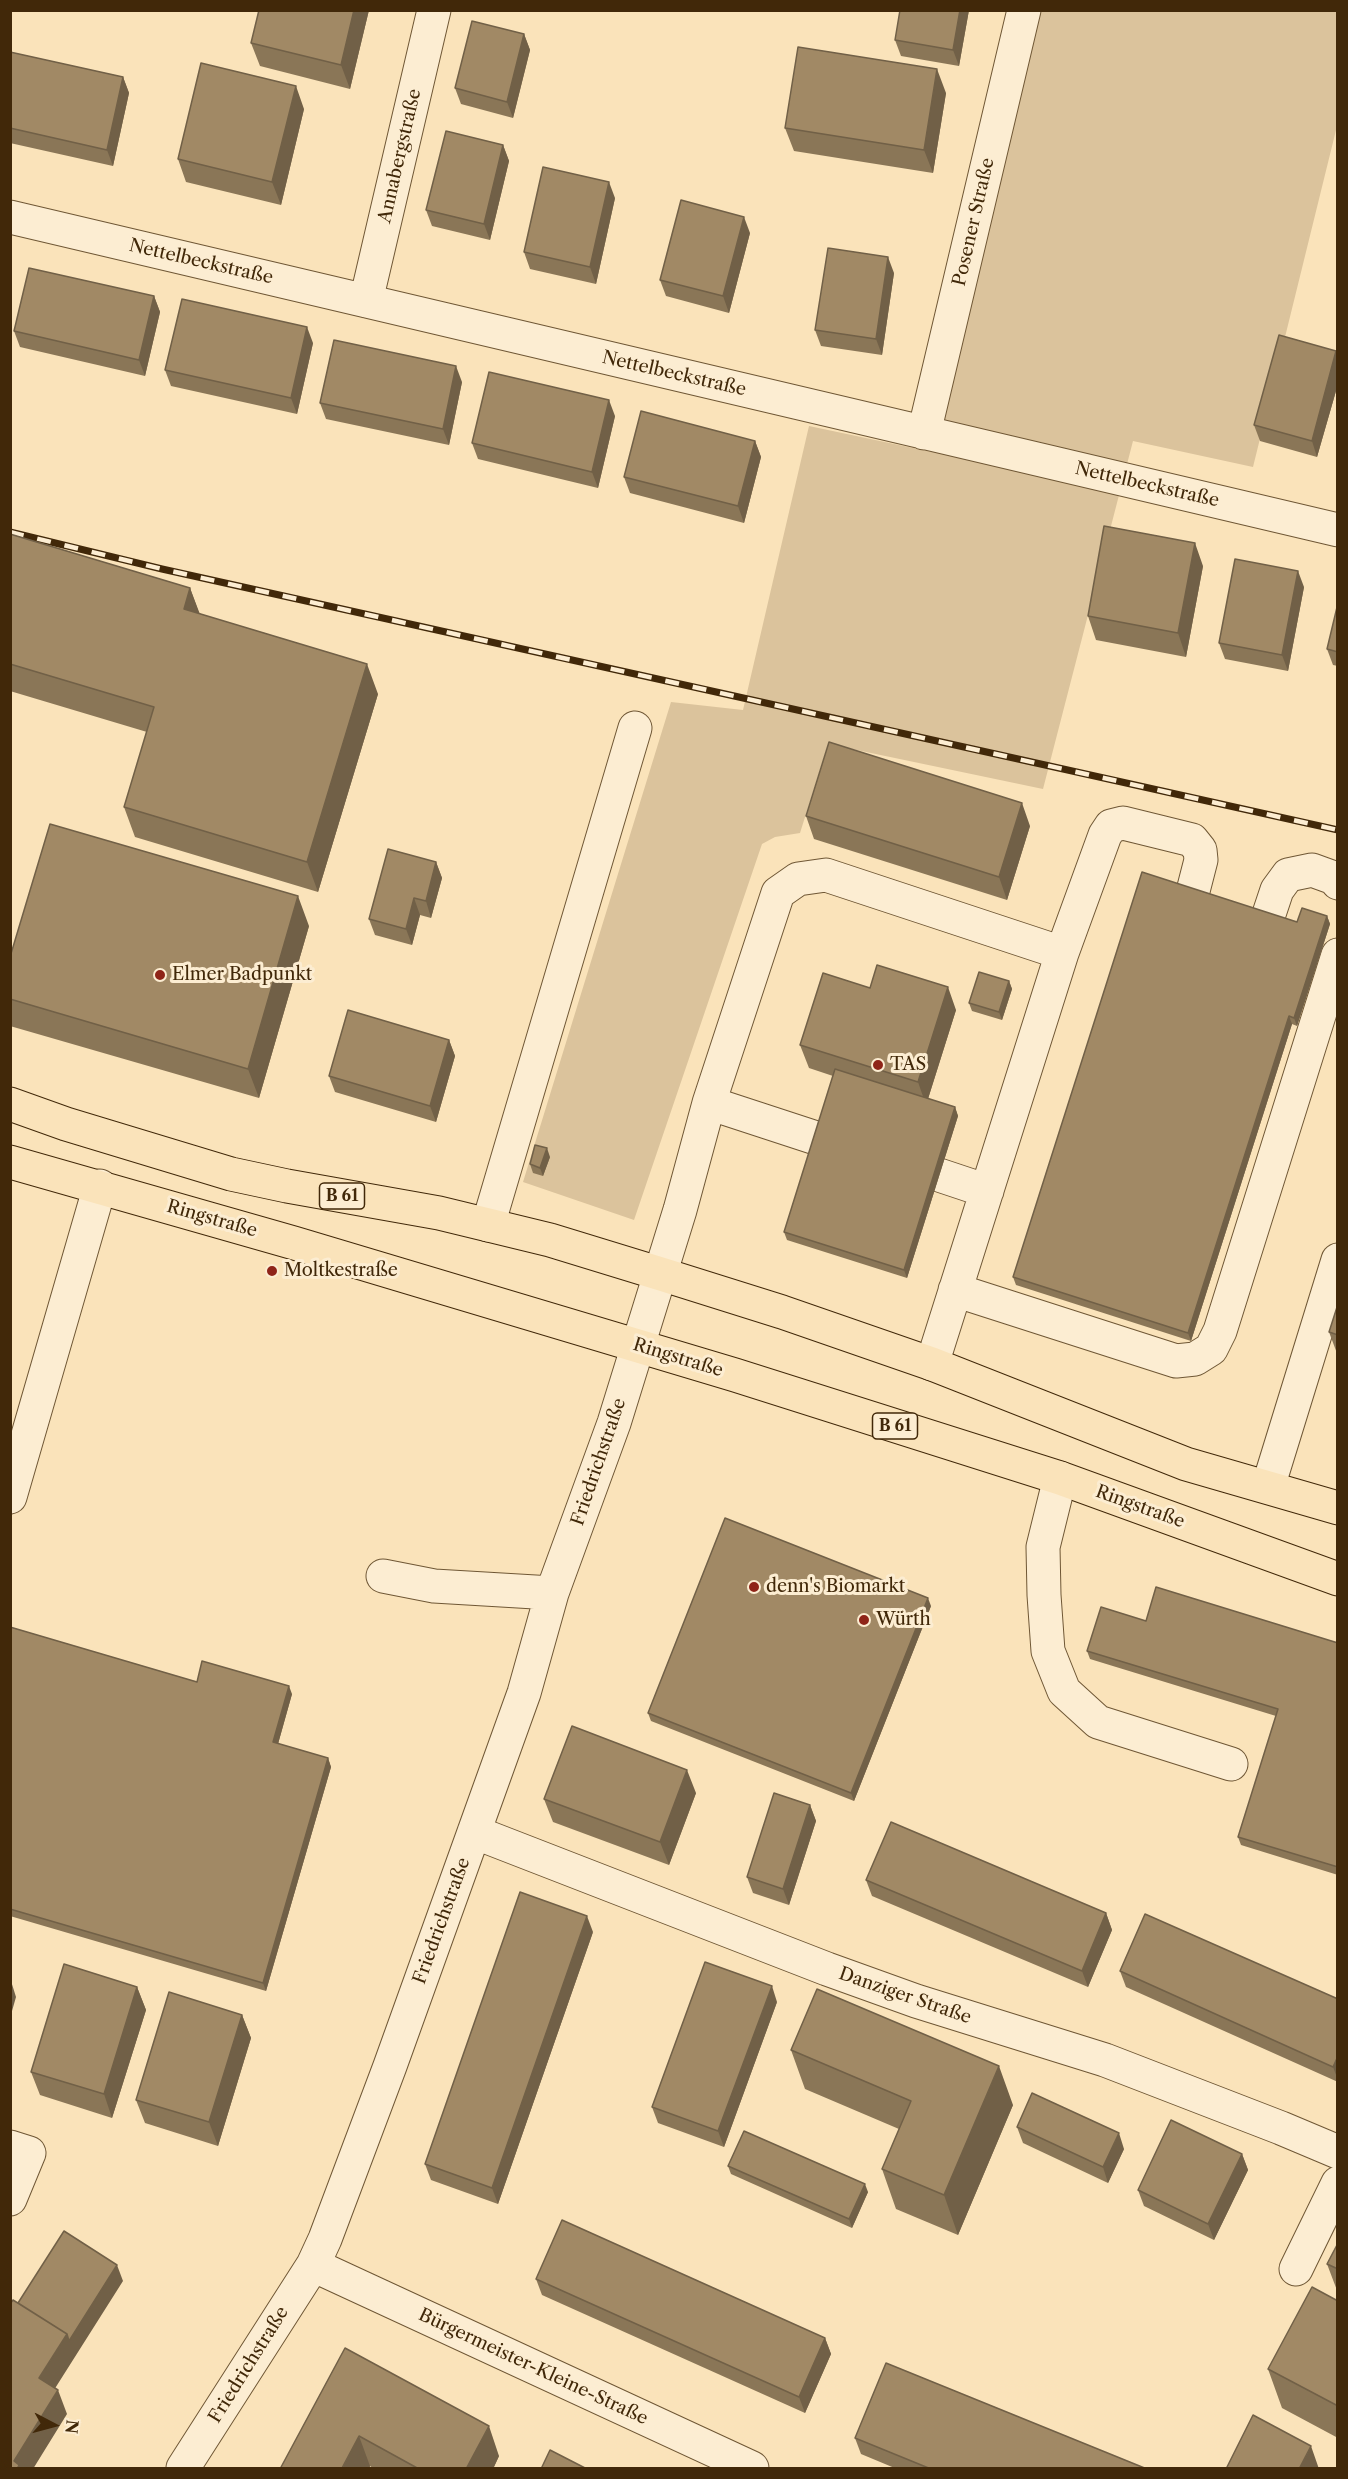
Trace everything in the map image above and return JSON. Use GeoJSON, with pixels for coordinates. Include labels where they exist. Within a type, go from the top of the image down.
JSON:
{"type":"FeatureCollection","features":[{"type":"Feature","properties":{"kind":"main road","name":"B 61"},"geometry":{"type":"LineString","coordinates":[[10,1104],[66,1124],[231,1174],[488,1225],[550,1240],[782,1312],[932,1364],[1186,1464],[1338,1508]]}},
{"type":"Feature","properties":{"kind":"main road","name":"Ringstraße"},"geometry":{"type":"LineString","coordinates":[[10,1162],[100,1186],[638,1345],[1060,1478],[1338,1579]]}},
{"type":"Feature","properties":{"kind":"street","name":"Annabergstraße"},"geometry":{"type":"LineString","coordinates":[[366,301],[434,10]]}},
{"type":"Feature","properties":{"kind":"street","name":"Posener Straße"},"geometry":{"type":"LineString","coordinates":[[924,433],[1024,10]]}},
{"type":"Feature","properties":{"kind":"street","name":"Nettelbeckstraße"},"geometry":{"type":"LineString","coordinates":[[10,217],[1338,530]]}},
{"type":"Feature","properties":{"kind":"street"},"geometry":{"type":"LineString","coordinates":[[488,1225],[635,728]]}},
{"type":"Feature","properties":{"kind":"street"},"geometry":{"type":"LineString","coordinates":[[932,1364],[1062,953],[1105,835],[1111,826],[1123,823],[1192,840],[1200,850],[1201,860],[1192,895]]}},
{"type":"Feature","properties":{"kind":"street"},"geometry":{"type":"LineString","coordinates":[[1267,920],[1277,890],[1288,875],[1312,870],[1334,878],[1338,883]]}},
{"type":"Feature","properties":{"kind":"street","name":"Friedrichstraße"},"geometry":{"type":"LineString","coordinates":[[183,2469],[313,2265],[325,2239],[386,2077],[524,1693],[552,1593],[614,1423],[661,1274],[709,1103],[778,893],[798,879],[826,874],[1062,953]]}},
{"type":"Feature","properties":{"kind":"street"},"geometry":{"type":"LineString","coordinates":[[955,1290],[1176,1360],[1195,1359],[1211,1349],[1220,1330],[1338,955]]}},
{"type":"Feature","properties":{"kind":"street"},"geometry":{"type":"LineString","coordinates":[[709,1103],[819,1139]]}},
{"type":"Feature","properties":{"kind":"street"},"geometry":{"type":"LineString","coordinates":[[939,1175],[987,1191]]}},
{"type":"Feature","properties":{"kind":"street"},"geometry":{"type":"LineString","coordinates":[[10,1497],[100,1186]]}},
{"type":"Feature","properties":{"kind":"street"},"geometry":{"type":"LineString","coordinates":[[1268,1487],[1338,1260]]}},
{"type":"Feature","properties":{"kind":"street"},"geometry":{"type":"LineString","coordinates":[[1060,1478],[1043,1547],[1048,1652],[1064,1691],[1098,1722],[1231,1764]]}},
{"type":"Feature","properties":{"kind":"street"},"geometry":{"type":"LineString","coordinates":[[383,1576],[434,1586],[552,1593]]}},
{"type":"Feature","properties":{"kind":"street","name":"Danziger Straße"},"geometry":{"type":"LineString","coordinates":[[474,1832],[827,1969],[916,2001],[1105,2060],[1338,2152]]}},
{"type":"Feature","properties":{"kind":"street"},"geometry":{"type":"LineString","coordinates":[[10,2199],[20,2150]]}},
{"type":"Feature","properties":{"kind":"street"},"geometry":{"type":"LineString","coordinates":[[1296,2269],[1338,2183]]}},
{"type":"Feature","properties":{"kind":"street","name":"Bürgermeister-Kleine-Straße"},"geometry":{"type":"LineString","coordinates":[[313,2265],[752,2469]]}},
{"type":"Feature","properties":{"kind":"shaded area"},"geometry":{"type":"Polygon","coordinates":[[[1036,11],[1337,11],[1337,126],[1253,467],[1133,441],[1043,789],[828,744],[800,833],[775,837],[762,844],[634,1220],[523,1182],[671,702],[743,710],[809,426],[932,452],[1036,11]]]}},
{"type":"Feature","properties":{"kind":"building"},"geometry":{"type":"Polygon","coordinates":[[[259,10],[354,10],[341,65],[251,43],[259,10]]]}},
{"type":"Feature","properties":{"kind":"building"},"geometry":{"type":"Polygon","coordinates":[[[900,10],[960,10],[953,50],[895,40],[900,10]]]}},
{"type":"Feature","properties":{"kind":"building"},"geometry":{"type":"Polygon","coordinates":[[[472,21],[524,34],[507,102],[455,88],[472,21]]]}},
{"type":"Feature","properties":{"kind":"building"},"geometry":{"type":"Polygon","coordinates":[[[798,47],[937,69],[924,150],[785,128],[798,47]]]}},
{"type":"Feature","properties":{"kind":"building"},"geometry":{"type":"Polygon","coordinates":[[[10,52],[123,77],[107,150],[10,128],[10,52]]]}},
{"type":"Feature","properties":{"kind":"building"},"geometry":{"type":"Polygon","coordinates":[[[201,63],[296,86],[272,182],[178,159],[201,63]]]}},
{"type":"Feature","properties":{"kind":"building"},"geometry":{"type":"Polygon","coordinates":[[[446,131],[503,145],[484,224],[426,210],[446,131]]]}},
{"type":"Feature","properties":{"kind":"building"},"geometry":{"type":"Polygon","coordinates":[[[543,167],[609,182],[590,267],[524,252],[543,167]]]}},
{"type":"Feature","properties":{"kind":"building"},"geometry":{"type":"Polygon","coordinates":[[[681,200],[744,217],[723,296],[660,280],[681,200]]]}},
{"type":"Feature","properties":{"kind":"building"},"geometry":{"type":"Polygon","coordinates":[[[828,248],[888,257],[876,339],[815,330],[828,248]]]}},
{"type":"Feature","properties":{"kind":"building"},"geometry":{"type":"Polygon","coordinates":[[[29,268],[154,296],[139,360],[14,331],[29,268]]]}},
{"type":"Feature","properties":{"kind":"building"},"geometry":{"type":"Polygon","coordinates":[[[182,299],[307,327],[291,398],[165,370],[182,299]]]}},
{"type":"Feature","properties":{"kind":"building"},"geometry":{"type":"Polygon","coordinates":[[[1279,335],[1336,351],[1312,441],[1254,425],[1279,335]]]}},
{"type":"Feature","properties":{"kind":"building"},"geometry":{"type":"Polygon","coordinates":[[[334,340],[456,366],[443,429],[320,403],[334,340]]]}},
{"type":"Feature","properties":{"kind":"building"},"geometry":{"type":"Polygon","coordinates":[[[489,372],[609,400],[592,472],[472,443],[489,372]]]}},
{"type":"Feature","properties":{"kind":"building"},"geometry":{"type":"Polygon","coordinates":[[[641,411],[755,441],[738,506],[624,477],[641,411]]]}},
{"type":"Feature","properties":{"kind":"building"},"geometry":{"type":"Polygon","coordinates":[[[1104,526],[1195,543],[1178,633],[1088,616],[1104,526]]]}},
{"type":"Feature","properties":{"kind":"building"},"geometry":{"type":"Polygon","coordinates":[[[10,534],[190,588],[184,609],[367,664],[307,862],[124,807],[154,707],[10,664],[10,534]]]}},
{"type":"Feature","properties":{"kind":"building"},"geometry":{"type":"Polygon","coordinates":[[[1235,559],[1298,571],[1282,655],[1219,643],[1235,559]]]}},
{"type":"Feature","properties":{"kind":"building"},"geometry":{"type":"Polygon","coordinates":[[[1338,603],[1338,652],[1327,649],[1338,603]]]}},
{"type":"Feature","properties":{"kind":"building"},"geometry":{"type":"Polygon","coordinates":[[[829,742],[1022,803],[999,877],[806,816],[829,742]]]}},
{"type":"Feature","properties":{"kind":"building","name":"Elmer Badpunkt"},"geometry":{"type":"Polygon","coordinates":[[[50,824],[298,896],[248,1069],[10,999],[10,957],[50,824]]]}},
{"type":"Feature","properties":{"kind":"building"},"geometry":{"type":"Polygon","coordinates":[[[388,849],[436,862],[426,901],[414,898],[406,929],[369,919],[388,849]]]}},
{"type":"Feature","properties":{"kind":"building"},"geometry":{"type":"Polygon","coordinates":[[[1142,872],[1297,922],[1302,908],[1327,916],[1294,1018],[1289,1016],[1188,1333],[1013,1277],[1142,872]]]}},
{"type":"Feature","properties":{"kind":"building"},"geometry":{"type":"Polygon","coordinates":[[[877,965],[948,987],[918,1082],[800,1045],[823,973],[870,988],[877,965]]]}},
{"type":"Feature","properties":{"kind":"building"},"geometry":{"type":"Polygon","coordinates":[[[979,972],[1009,981],[999,1012],[969,1003],[979,972]]]}},
{"type":"Feature","properties":{"kind":"building"},"geometry":{"type":"Polygon","coordinates":[[[348,1010],[449,1040],[430,1106],[329,1076],[348,1010]]]}},
{"type":"Feature","properties":{"kind":"building"},"geometry":{"type":"Polygon","coordinates":[[[835,1069],[955,1107],[904,1270],[784,1232],[835,1069]]]}},
{"type":"Feature","properties":{"kind":"building"},"geometry":{"type":"Polygon","coordinates":[[[535,1145],[547,1148],[540,1168],[530,1164],[535,1145]]]}},
{"type":"Feature","properties":{"kind":"building"},"geometry":{"type":"Polygon","coordinates":[[[1338,1304],[1338,1335],[1329,1332],[1338,1304]]]}},
{"type":"Feature","properties":{"kind":"building"},"geometry":{"type":"Polygon","coordinates":[[[725,1518],[928,1598],[851,1793],[648,1713],[725,1518]]]}},
{"type":"Feature","properties":{"kind":"building"},"geometry":{"type":"Polygon","coordinates":[[[1156,1587],[1338,1643],[1338,1867],[1238,1837],[1278,1709],[1087,1651],[1101,1607],[1146,1621],[1156,1587]]]}},
{"type":"Feature","properties":{"kind":"building"},"geometry":{"type":"Polygon","coordinates":[[[10,1627],[197,1682],[202,1661],[289,1686],[273,1742],[328,1758],[263,1983],[10,1909],[10,1627]]]}},
{"type":"Feature","properties":{"kind":"building"},"geometry":{"type":"Polygon","coordinates":[[[572,1726],[687,1770],[660,1842],[544,1799],[572,1726]]]}},
{"type":"Feature","properties":{"kind":"building"},"geometry":{"type":"Polygon","coordinates":[[[774,1793],[810,1805],[783,1889],[747,1877],[774,1793]]]}},
{"type":"Feature","properties":{"kind":"building"},"geometry":{"type":"Polygon","coordinates":[[[891,1822],[1106,1913],[1082,1971],[866,1880],[891,1822]]]}},
{"type":"Feature","properties":{"kind":"building"},"geometry":{"type":"Polygon","coordinates":[[[520,1892],[587,1916],[492,2188],[425,2164],[520,1892]]]}},
{"type":"Feature","properties":{"kind":"building"},"geometry":{"type":"Polygon","coordinates":[[[1145,1914],[1338,1999],[1338,2056],[1333,2067],[1120,1971],[1145,1914]]]}},
{"type":"Feature","properties":{"kind":"building"},"geometry":{"type":"Polygon","coordinates":[[[705,1962],[772,1986],[718,2131],[652,2107],[705,1962]]]}},
{"type":"Feature","properties":{"kind":"building"},"geometry":{"type":"Polygon","coordinates":[[[64,1964],[137,1987],[104,2094],[31,2072],[64,1964]]]}},
{"type":"Feature","properties":{"kind":"building"},"geometry":{"type":"Polygon","coordinates":[[[817,1989],[999,2066],[944,2195],[882,2169],[911,2101],[791,2050],[817,1989]]]}},
{"type":"Feature","properties":{"kind":"building"},"geometry":{"type":"Polygon","coordinates":[[[169,1992],[242,2015],[209,2122],[136,2100],[169,1992]]]}},
{"type":"Feature","properties":{"kind":"building"},"geometry":{"type":"Polygon","coordinates":[[[1032,2093],[1119,2133],[1103,2167],[1017,2127],[1032,2093]]]}},
{"type":"Feature","properties":{"kind":"building"},"geometry":{"type":"Polygon","coordinates":[[[1171,2120],[1242,2154],[1208,2224],[1138,2190],[1171,2120]]]}},
{"type":"Feature","properties":{"kind":"building"},"geometry":{"type":"Polygon","coordinates":[[[744,2131],[865,2184],[849,2219],[728,2166],[744,2131]]]}},
{"type":"Feature","properties":{"kind":"building"},"geometry":{"type":"Polygon","coordinates":[[[562,2220],[825,2338],[799,2397],[536,2279],[562,2220]]]}},
{"type":"Feature","properties":{"kind":"building"},"geometry":{"type":"Polygon","coordinates":[[[64,2231],[117,2265],[69,2341],[67,2334],[18,2303],[64,2231]]]}},
{"type":"Feature","properties":{"kind":"building"},"geometry":{"type":"Polygon","coordinates":[[[1338,2243],[1338,2269],[1327,2264],[1338,2243]]]}},
{"type":"Feature","properties":{"kind":"building"},"geometry":{"type":"Polygon","coordinates":[[[1312,2287],[1338,2301],[1338,2406],[1268,2369],[1312,2287]]]}},
{"type":"Feature","properties":{"kind":"building"},"geometry":{"type":"Polygon","coordinates":[[[13,2300],[67,2334],[39,2378],[58,2390],[14,2461],[19,2465],[17,2469],[10,2469],[10,2304],[13,2300]]]}},
{"type":"Feature","properties":{"kind":"building"},"geometry":{"type":"Polygon","coordinates":[[[345,2348],[489,2426],[466,2469],[419,2469],[359,2436],[343,2469],[280,2469],[345,2348]]]}},
{"type":"Feature","properties":{"kind":"building"},"geometry":{"type":"Polygon","coordinates":[[[886,2363],[1147,2469],[931,2469],[855,2438],[886,2363]]]}},
{"type":"Feature","properties":{"kind":"building"},"geometry":{"type":"Polygon","coordinates":[[[1253,2415],[1311,2446],[1299,2469],[1226,2469],[1253,2415]]]}},
{"type":"Feature","properties":{"kind":"building"},"geometry":{"type":"Polygon","coordinates":[[[550,2450],[587,2469],[541,2469],[550,2450]]]}},
{"type":"Feature","properties":{"kind":"railway"},"geometry":{"type":"LineString","coordinates":[[10,532],[162,569],[1338,830]]}},
{"type":"Feature","properties":{"kind":"place","name":"Elmer Badpunkt"},"geometry":{"type":"Point","coordinates":[160,975]}},
{"type":"Feature","properties":{"kind":"place","name":"TAS"},"geometry":{"type":"Point","coordinates":[878,1065]}},
{"type":"Feature","properties":{"kind":"place","name":"Moltkestraße"},"geometry":{"type":"Point","coordinates":[272,1271]}},
{"type":"Feature","properties":{"kind":"place","name":"denn's Biomarkt"},"geometry":{"type":"Point","coordinates":[754,1587]}},
{"type":"Feature","properties":{"kind":"place","name":"Würth"},"geometry":{"type":"Point","coordinates":[864,1620]}}]}
